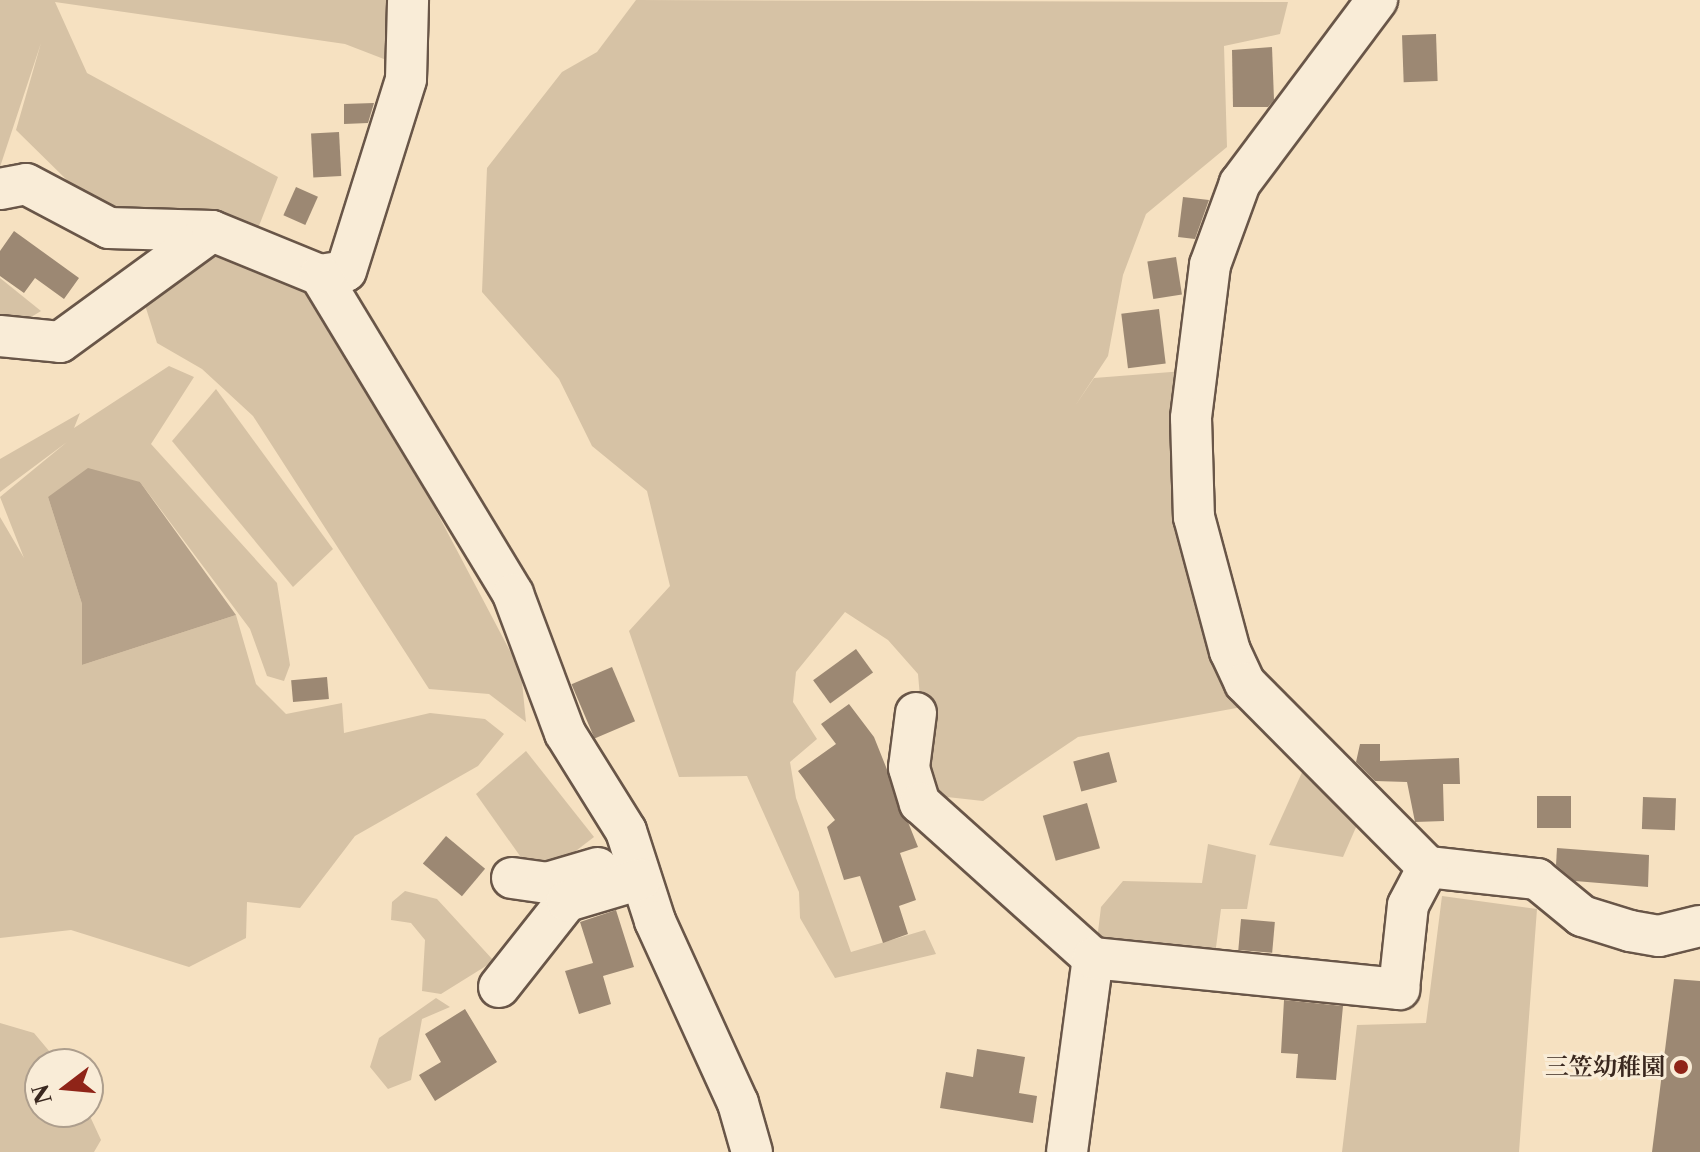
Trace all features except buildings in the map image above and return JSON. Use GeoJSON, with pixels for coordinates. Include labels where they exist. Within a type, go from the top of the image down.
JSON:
{"type":"FeatureCollection","features":[{"type":"Feature","properties":{"kind":"street"},"geometry":{"type":"LineString","coordinates":[[0,189],[26,184],[109,228],[212,231],[320,275],[346,271],[406,79],[408,0]]}},
{"type":"Feature","properties":{"kind":"street"},"geometry":{"type":"LineString","coordinates":[[1377,0],[1240,183],[1210,265],[1191,418],[1194,517],[1245,683],[1428,867],[1537,879],[1582,916],[1630,931],[1659,936],[1700,926]]}},
{"type":"Feature","properties":{"kind":"street"},"geometry":{"type":"LineString","coordinates":[[0,336],[60,342],[212,231]]}},
{"type":"Feature","properties":{"kind":"street"},"geometry":{"type":"LineString","coordinates":[[320,275],[513,594],[565,733],[616,813],[752,1152]]}},
{"type":"Feature","properties":{"kind":"street"},"geometry":{"type":"LineString","coordinates":[[916,713],[909,768],[936,844],[1093,958],[1399,989],[1408,905],[1428,867]]}},
{"type":"Feature","properties":{"kind":"street"},"geometry":{"type":"LineString","coordinates":[[512,878],[547,883],[637,869]]}},
{"type":"Feature","properties":{"kind":"street"},"geometry":{"type":"LineString","coordinates":[[499,987],[567,901],[637,869]]}},
{"type":"Feature","properties":{"kind":"street"},"geometry":{"type":"LineString","coordinates":[[1067,1152],[1093,958]]}},
{"type":"Feature","properties":{"kind":"shaded area"},"geometry":{"type":"Polygon","coordinates":[[[0,0],[408,0],[402,66],[345,44],[55,2],[87,73],[278,177],[257,231],[136,220],[75,188],[16,130],[41,43],[0,167],[0,0]]]}},
{"type":"Feature","properties":{"kind":"shaded area"},"geometry":{"type":"Polygon","coordinates":[[[636,0],[1288,2],[1280,34],[1224,46],[1227,147],[1146,214],[1123,275],[1108,356],[1075,406],[1094,378],[1197,370],[1192,447],[1242,707],[1078,737],[983,801],[938,796],[926,768],[918,674],[888,640],[845,612],[796,672],[793,702],[817,739],[790,762],[796,798],[851,952],[925,930],[936,954],[835,978],[800,918],[799,892],[747,776],[679,777],[629,631],[670,586],[647,491],[592,446],[559,379],[482,292],[487,168],[562,72],[597,52],[636,0]]]}},
{"type":"Feature","properties":{"kind":"shaded area"},"geometry":{"type":"Polygon","coordinates":[[[212,231],[296,269],[393,429],[521,672],[526,722],[489,694],[429,689],[253,416],[202,369],[157,343],[139,286],[212,231]]]}},
{"type":"Feature","properties":{"kind":"shaded area"},"geometry":{"type":"Polygon","coordinates":[[[0,278],[41,311],[0,336],[0,278]]]}},
{"type":"Feature","properties":{"kind":"shaded area"},"geometry":{"type":"Polygon","coordinates":[[[169,366],[194,377],[151,444],[277,583],[290,665],[284,681],[267,676],[250,629],[140,482],[48,497],[82,604],[82,665],[236,615],[256,684],[286,714],[342,703],[344,733],[430,713],[485,719],[504,734],[478,766],[355,836],[300,908],[247,902],[246,938],[189,967],[71,930],[0,938],[0,517],[24,558],[0,497],[67,442],[0,492],[0,459],[80,413],[74,428],[169,366]]]}},
{"type":"Feature","properties":{"kind":"shaded area"},"geometry":{"type":"Polygon","coordinates":[[[216,389],[333,549],[293,587],[172,441],[216,389]]]}},
{"type":"Feature","properties":{"kind":"shaded area"},"geometry":{"type":"Polygon","coordinates":[[[88,468],[140,482],[236,615],[82,665],[82,604],[48,497],[88,468]]]}},
{"type":"Feature","properties":{"kind":"shaded area"},"geometry":{"type":"Polygon","coordinates":[[[526,751],[594,837],[551,870],[525,863],[476,794],[526,751]]]}},
{"type":"Feature","properties":{"kind":"shaded area"},"geometry":{"type":"Polygon","coordinates":[[[1304,768],[1364,809],[1343,857],[1269,845],[1304,768]]]}},
{"type":"Feature","properties":{"kind":"shaded area"},"geometry":{"type":"Polygon","coordinates":[[[1208,844],[1256,855],[1247,909],[1221,909],[1215,955],[1097,940],[1101,907],[1123,881],[1202,883],[1208,844]]]}},
{"type":"Feature","properties":{"kind":"shaded area"},"geometry":{"type":"Polygon","coordinates":[[[405,891],[437,899],[494,961],[441,994],[422,991],[425,940],[411,923],[391,920],[392,902],[405,891]]]}},
{"type":"Feature","properties":{"kind":"shaded area"},"geometry":{"type":"Polygon","coordinates":[[[1442,896],[1537,909],[1519,1152],[1342,1152],[1357,1025],[1426,1023],[1442,896]]]}},
{"type":"Feature","properties":{"kind":"shaded area"},"geometry":{"type":"Polygon","coordinates":[[[436,998],[450,1007],[422,1019],[411,1080],[388,1089],[370,1067],[379,1038],[436,998]]]}},
{"type":"Feature","properties":{"kind":"shaded area"},"geometry":{"type":"Polygon","coordinates":[[[0,1023],[34,1033],[47,1048],[24,1048],[24,1128],[95,1128],[101,1140],[94,1152],[0,1152],[0,1023]]]}},
{"type":"Feature","properties":{"kind":"place","name":"三笠幼稚園"},"geometry":{"type":"Point","coordinates":[1681,1067]}}]}
